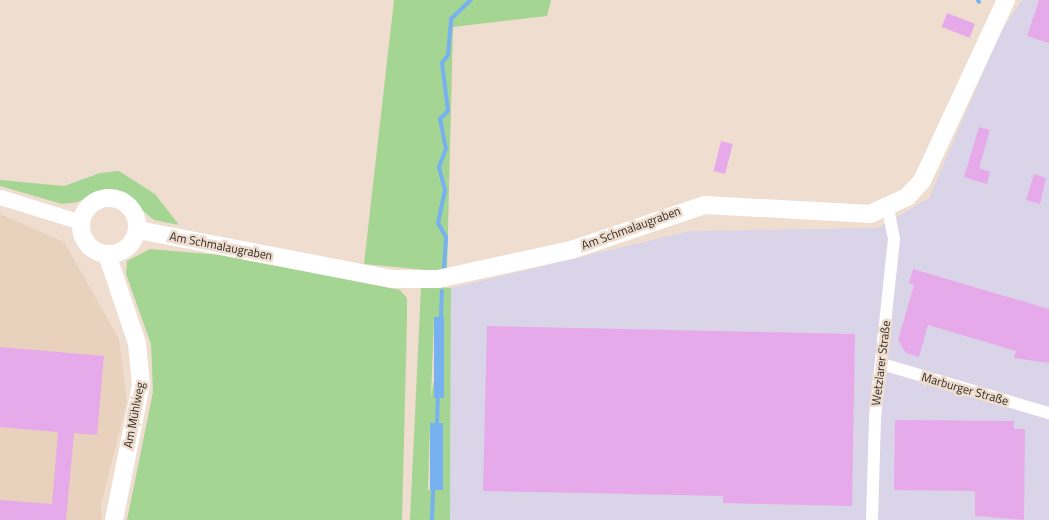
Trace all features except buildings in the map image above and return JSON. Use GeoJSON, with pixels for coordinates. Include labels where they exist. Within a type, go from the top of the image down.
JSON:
{"type":"FeatureCollection","features":[{"type":"Feature","properties":{"kind":"main road","name":"Am Schmalaugraben"},"geometry":{"type":"LineString","coordinates":[[138,230],[392,279],[438,280],[571,250],[705,205],[870,214],[888,208],[922,180],[1006,0]]}},
{"type":"Feature","properties":{"kind":"main road"},"geometry":{"type":"LineString","coordinates":[[118,199],[134,211],[138,230],[130,245],[107,254],[87,243],[81,222],[91,205],[118,199]]}},
{"type":"Feature","properties":{"kind":"main road","name":"Am Mühlweg"},"geometry":{"type":"LineString","coordinates":[[107,254],[137,343],[141,385],[114,520]]}},
{"type":"Feature","properties":{"kind":"street"},"geometry":{"type":"LineString","coordinates":[[0,197],[81,222]]}},
{"type":"Feature","properties":{"kind":"street","name":"Wetzlarer Straße"},"geometry":{"type":"LineString","coordinates":[[872,520],[874,417],[882,364],[894,239],[888,208]]}},
{"type":"Feature","properties":{"kind":"street","name":"Marburger Straße"},"geometry":{"type":"LineString","coordinates":[[882,364],[1049,413]]}},
{"type":"Feature","properties":{"kind":"shaded area"},"geometry":{"type":"Polygon","coordinates":[[[1022,0],[1049,0],[1049,520],[450,520],[451,288],[690,231],[878,228],[929,198],[1001,31],[1022,0]]]}},
{"type":"Feature","properties":{"kind":"shaded area"},"geometry":{"type":"Polygon","coordinates":[[[0,214],[64,242],[119,339],[127,401],[101,505],[102,520],[0,520],[0,214]]]}},
{"type":"Feature","properties":{"kind":"green space"},"geometry":{"type":"Polygon","coordinates":[[[394,0],[551,0],[547,16],[453,27],[447,272],[364,264],[394,0]]]}},
{"type":"Feature","properties":{"kind":"green space"},"geometry":{"type":"Polygon","coordinates":[[[119,171],[155,194],[179,225],[154,220],[118,190],[106,189],[78,202],[62,204],[0,186],[0,180],[64,186],[100,173],[119,171]]]}},
{"type":"Feature","properties":{"kind":"green space"},"geometry":{"type":"Polygon","coordinates":[[[150,249],[220,255],[400,290],[407,298],[402,520],[127,520],[153,392],[151,344],[126,274],[127,261],[150,249]]]}},
{"type":"Feature","properties":{"kind":"green space"},"geometry":{"type":"Polygon","coordinates":[[[421,287],[451,288],[450,520],[410,520],[421,287]],[[434,317],[431,398],[444,317],[434,317]],[[430,423],[428,490],[440,490],[442,423],[430,423]]]}},
{"type":"Feature","properties":{"kind":"water"},"geometry":{"type":"Polygon","coordinates":[[[434,317],[444,317],[444,398],[434,398],[434,317]]]}},
{"type":"Feature","properties":{"kind":"water"},"geometry":{"type":"Polygon","coordinates":[[[430,423],[443,423],[443,490],[430,490],[430,423]]]}},
{"type":"Feature","properties":{"kind":"waterway"},"geometry":{"type":"LineString","coordinates":[[444,267],[446,237],[438,223],[445,190],[439,167],[446,149],[440,119],[448,111],[442,63],[448,55],[451,19],[471,0]]}},
{"type":"Feature","properties":{"kind":"waterway"},"geometry":{"type":"LineString","coordinates":[[441,317],[442,291]]}},
{"type":"Feature","properties":{"kind":"waterway"},"geometry":{"type":"LineString","coordinates":[[437,423],[438,399]]}},
{"type":"Feature","properties":{"kind":"waterway"},"geometry":{"type":"LineString","coordinates":[[432,520],[433,490]]}}]}
